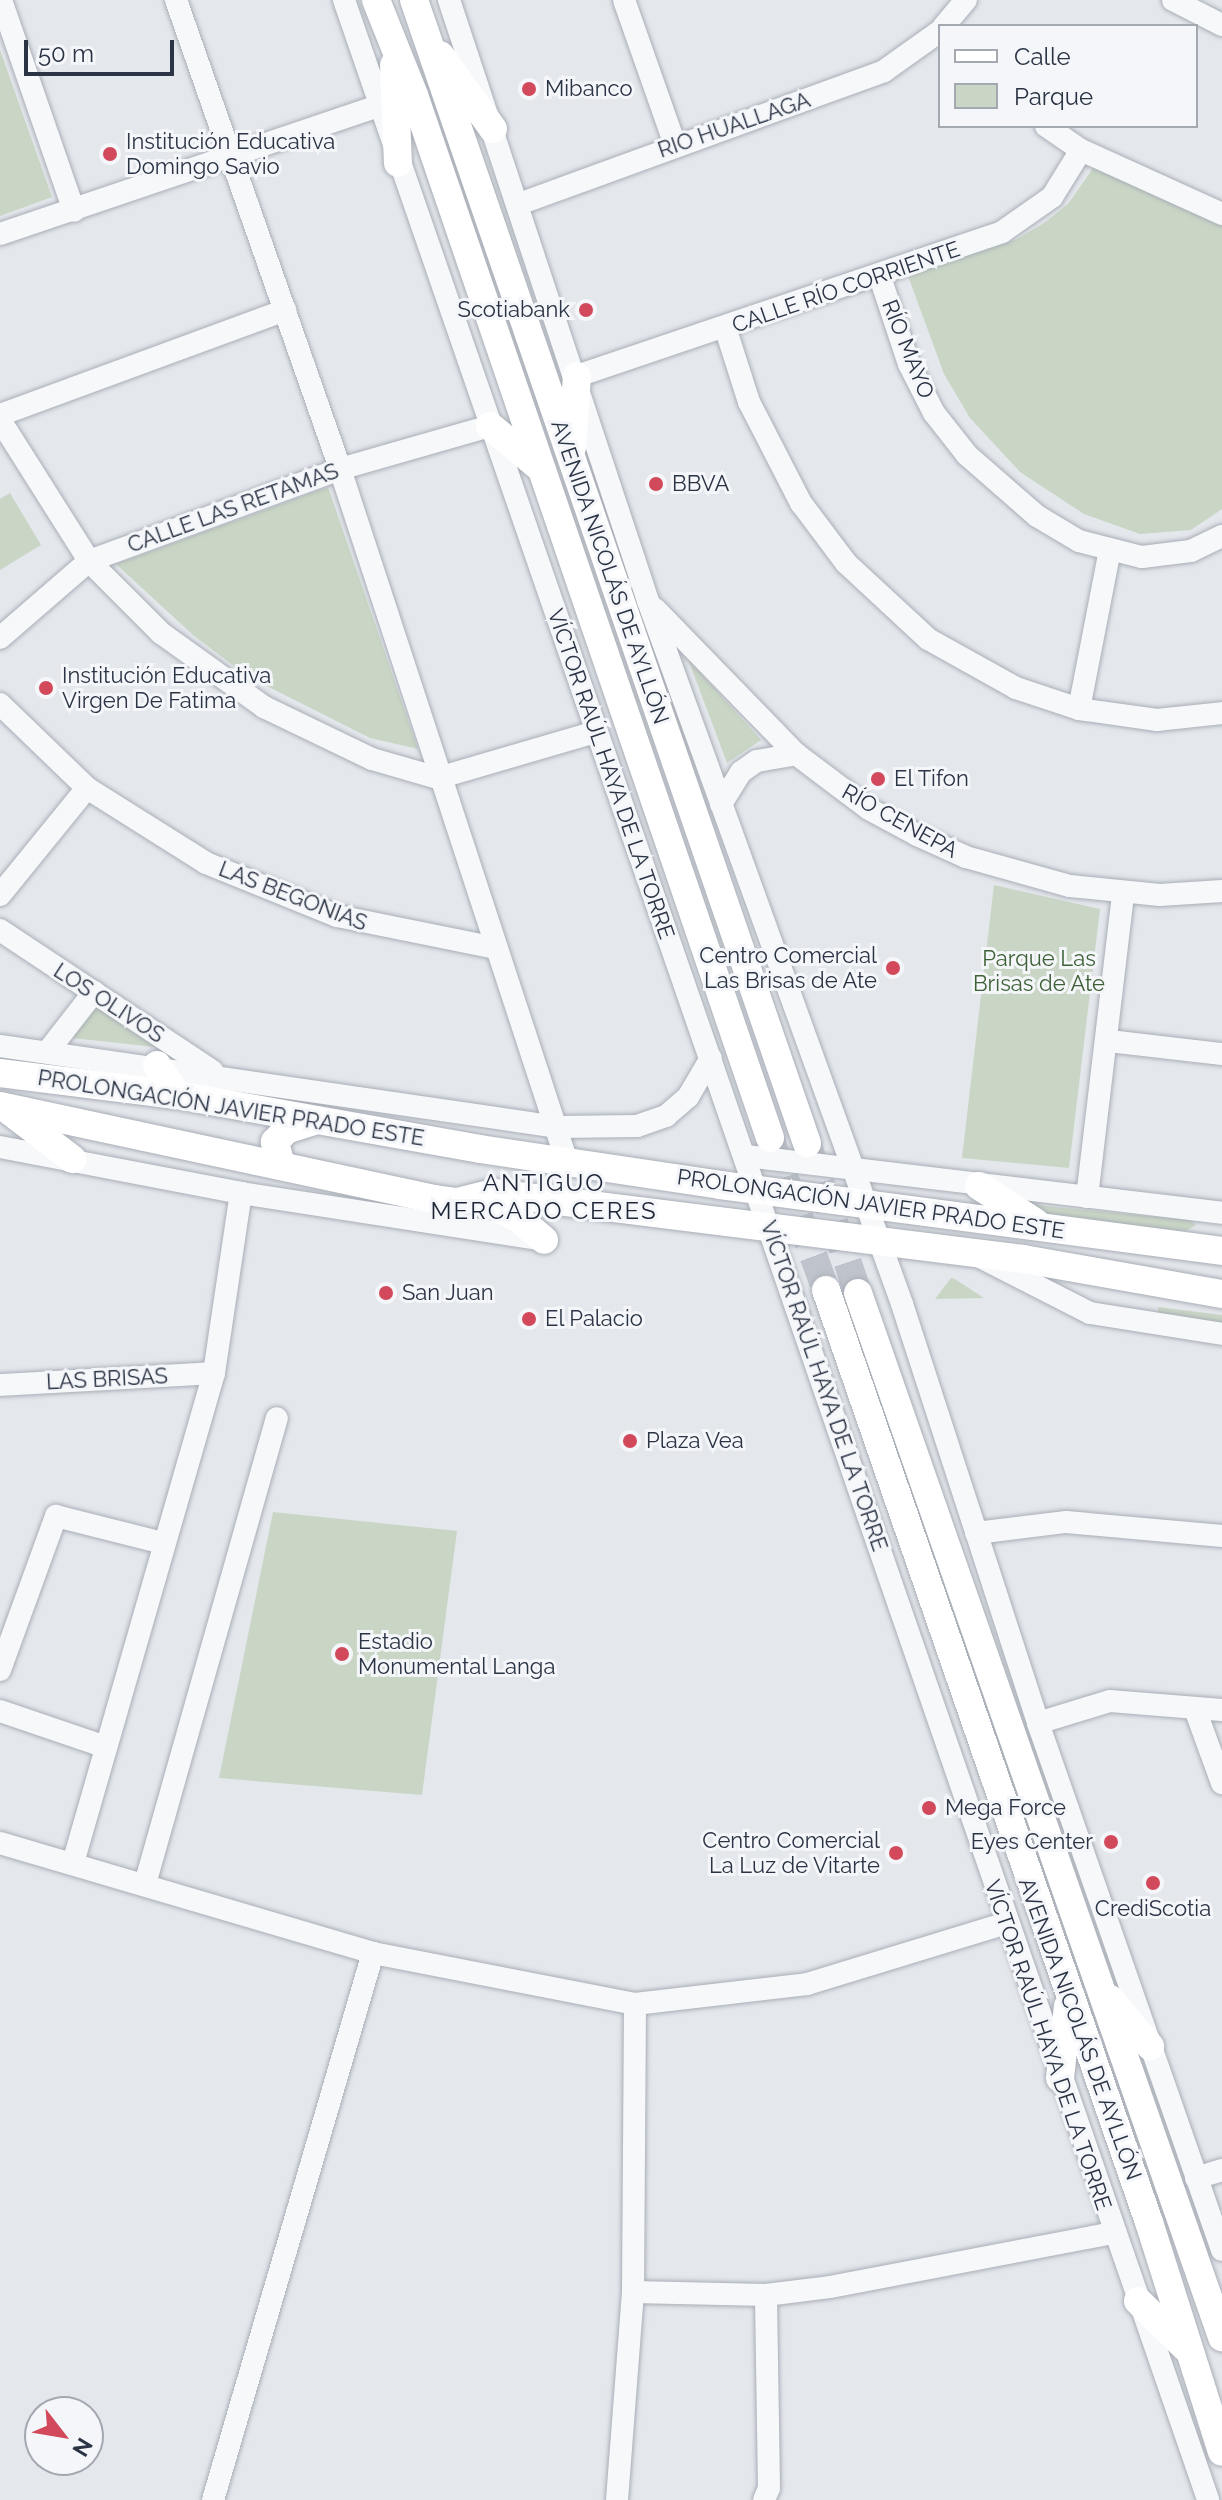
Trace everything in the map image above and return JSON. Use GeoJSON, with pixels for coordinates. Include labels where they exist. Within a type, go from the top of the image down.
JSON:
{"type":"FeatureCollection","features":[{"type":"Feature","properties":{"kind":"main road","name":"AVENIDA NICOLÁS DE AYLLÓN"},"geometry":{"type":"LineString","coordinates":[[376,0],[770,1138]]}},
{"type":"Feature","properties":{"kind":"main road","name":"AVENIDA NICOLÁS DE AYLLÓN"},"geometry":{"type":"LineString","coordinates":[[414,0],[807,1143]]}},
{"type":"Feature","properties":{"kind":"main road"},"geometry":{"type":"LineString","coordinates":[[426,35],[493,129]]}},
{"type":"Feature","properties":{"kind":"main road"},"geometry":{"type":"LineString","coordinates":[[394,45],[398,163]]}},
{"type":"Feature","properties":{"kind":"main road"},"geometry":{"type":"LineString","coordinates":[[571,460],[577,376]]}},
{"type":"Feature","properties":{"kind":"main road"},"geometry":{"type":"LineString","coordinates":[[490,426],[539,467]]}},
{"type":"Feature","properties":{"kind":"main road"},"geometry":{"type":"LineString","coordinates":[[157,1065],[177,1095]]}},
{"type":"Feature","properties":{"kind":"main road","name":"PROLONGACIÓN JAVIER PRADO ESTE"},"geometry":{"type":"LineString","coordinates":[[0,1073],[177,1095],[481,1149],[608,1168],[864,1204],[1218,1248]]}},
{"type":"Feature","properties":{"kind":"main road"},"geometry":{"type":"LineString","coordinates":[[2,1106],[72,1159]]}},
{"type":"Feature","properties":{"kind":"main road","name":"PROLONGACIÓN JAVIER PRADO ESTE"},"geometry":{"type":"LineString","coordinates":[[2,1106],[435,1199],[486,1196],[605,1207],[770,1230],[970,1252],[1166,1281],[1222,1294]]}},
{"type":"Feature","properties":{"kind":"main road"},"geometry":{"type":"LineString","coordinates":[[281,1165],[275,1142],[286,1130],[317,1120]]}},
{"type":"Feature","properties":{"kind":"main road"},"geometry":{"type":"LineString","coordinates":[[481,1149],[493,1168],[486,1196],[544,1240]]}},
{"type":"Feature","properties":{"kind":"main road"},"geometry":{"type":"LineString","coordinates":[[605,1207],[608,1168]]}},
{"type":"Feature","properties":{"kind":"main road"},"geometry":{"type":"LineString","coordinates":[[979,1186],[1042,1227]]}},
{"type":"Feature","properties":{"kind":"main road","name":"AVENIDA NICOLÁS DE AYLLÓN"},"geometry":{"type":"LineString","coordinates":[[826,1290],[1191,2353],[1222,2452]]}},
{"type":"Feature","properties":{"kind":"main road","name":"AVENIDA NICOLÁS DE AYLLÓN"},"geometry":{"type":"LineString","coordinates":[[858,1293],[1222,2337]]}},
{"type":"Feature","properties":{"kind":"main road"},"geometry":{"type":"LineString","coordinates":[[1100,1986],[1150,2046]]}},
{"type":"Feature","properties":{"kind":"main road"},"geometry":{"type":"LineString","coordinates":[[1060,2078],[1069,1997]]}},
{"type":"Feature","properties":{"kind":"main road"},"geometry":{"type":"LineString","coordinates":[[1138,2301],[1191,2353]]}},
{"type":"Feature","properties":{"kind":"street"},"geometry":{"type":"LineString","coordinates":[[1,0],[74,211]]}},
{"type":"Feature","properties":{"kind":"street"},"geometry":{"type":"LineString","coordinates":[[176,0],[340,469],[438,778],[558,1127],[567,1162]]}},
{"type":"Feature","properties":{"kind":"street","name":"VÍCTOR RAÚL HAYA DE LA TORRE"},"geometry":{"type":"LineString","coordinates":[[344,0],[595,732],[746,1156],[1113,2233],[1208,2500]]}},
{"type":"Feature","properties":{"kind":"street"},"geometry":{"type":"LineString","coordinates":[[449,0],[577,376],[648,601],[878,1241],[1038,1723],[1222,2250]]}},
{"type":"Feature","properties":{"kind":"street"},"geometry":{"type":"LineString","coordinates":[[624,0],[675,145]]}},
{"type":"Feature","properties":{"kind":"street","name":"RIO HUALLAGA"},"geometry":{"type":"LineString","coordinates":[[947,24],[966,0]]}},
{"type":"Feature","properties":{"kind":"street"},"geometry":{"type":"LineString","coordinates":[[1173,0],[1222,25]]}},
{"type":"Feature","properties":{"kind":"street","name":"RIO HUALLAGA"},"geometry":{"type":"LineString","coordinates":[[519,204],[884,71],[938,36]]}},
{"type":"Feature","properties":{"kind":"street"},"geometry":{"type":"LineString","coordinates":[[0,234],[379,106]]}},
{"type":"Feature","properties":{"kind":"street"},"geometry":{"type":"LineString","coordinates":[[1049,128],[1081,150],[1222,214]]}},
{"type":"Feature","properties":{"kind":"street","name":"CALLE RÍO CORRIENTE"},"geometry":{"type":"LineString","coordinates":[[577,376],[726,330],[880,277],[1028,217],[1052,197],[1081,150]]}},
{"type":"Feature","properties":{"kind":"street","name":"RÍO MAYO"},"geometry":{"type":"LineString","coordinates":[[880,277],[909,364],[934,413],[967,455],[1037,516],[1079,541],[1142,557],[1175,556],[1222,536]]}},
{"type":"Feature","properties":{"kind":"street"},"geometry":{"type":"LineString","coordinates":[[285,310],[0,417],[89,561],[161,633],[264,707],[372,759],[438,778],[595,732]]}},
{"type":"Feature","properties":{"kind":"street"},"geometry":{"type":"LineString","coordinates":[[726,330],[770,449],[801,503],[846,563],[899,615],[956,657],[1016,688],[1079,709],[1157,720],[1222,713]]}},
{"type":"Feature","properties":{"kind":"street","name":"CALLE LAS RETAMAS"},"geometry":{"type":"LineString","coordinates":[[0,638],[89,561],[340,469],[490,426]]}},
{"type":"Feature","properties":{"kind":"street"},"geometry":{"type":"LineString","coordinates":[[1079,709],[1110,550]]}},
{"type":"Feature","properties":{"kind":"street","name":"RÍO CENEPA"},"geometry":{"type":"LineString","coordinates":[[648,601],[796,754],[869,809],[966,857],[1017,874],[1123,893],[1222,891]]}},
{"type":"Feature","properties":{"kind":"street","name":"LAS BEGONIAS"},"geometry":{"type":"LineString","coordinates":[[0,704],[87,788],[179,848],[292,901],[376,927],[495,948]]}},
{"type":"Feature","properties":{"kind":"street"},"geometry":{"type":"LineString","coordinates":[[721,804],[741,772],[776,755],[796,754]]}},
{"type":"Feature","properties":{"kind":"street"},"geometry":{"type":"LineString","coordinates":[[0,895],[87,788]]}},
{"type":"Feature","properties":{"kind":"street"},"geometry":{"type":"LineString","coordinates":[[1087,1197],[1109,1041],[1123,893]]}},
{"type":"Feature","properties":{"kind":"street","name":"LOS OLIVOS"},"geometry":{"type":"LineString","coordinates":[[0,930],[219,1075]]}},
{"type":"Feature","properties":{"kind":"street"},"geometry":{"type":"LineString","coordinates":[[48,1051],[94,992]]}},
{"type":"Feature","properties":{"kind":"street"},"geometry":{"type":"LineString","coordinates":[[1109,1041],[1222,1054]]}},
{"type":"Feature","properties":{"kind":"street","name":"PROLONGACIÓN JAVIER PRADO ESTE"},"geometry":{"type":"LineString","coordinates":[[0,1046],[157,1065],[558,1127],[637,1126],[666,1116],[688,1097],[711,1058]]}},
{"type":"Feature","properties":{"kind":"street"},"geometry":{"type":"LineString","coordinates":[[0,1147],[241,1193],[544,1240]]}},
{"type":"Feature","properties":{"kind":"street","name":"PROLONGACIÓN JAVIER PRADO ESTE"},"geometry":{"type":"LineString","coordinates":[[746,1156],[853,1172],[1222,1213]]}},
{"type":"Feature","properties":{"kind":"street"},"geometry":{"type":"LineString","coordinates":[[73,1863],[214,1373],[241,1193]]}},
{"type":"Feature","properties":{"kind":"street","name":"PROLONGACIÓN JAVIER PRADO ESTE"},"geometry":{"type":"LineString","coordinates":[[970,1252],[1090,1313],[1222,1334]]}},
{"type":"Feature","properties":{"kind":"street","name":"LAS BRISAS"},"geometry":{"type":"LineString","coordinates":[[0,1385],[214,1373]]}},
{"type":"Feature","properties":{"kind":"street"},"geometry":{"type":"LineString","coordinates":[[145,1884],[277,1418]]}},
{"type":"Feature","properties":{"kind":"street"},"geometry":{"type":"LineString","coordinates":[[0,1670],[56,1516],[163,1543]]}},
{"type":"Feature","properties":{"kind":"street"},"geometry":{"type":"LineString","coordinates":[[976,1533],[1066,1522],[1222,1536]]}},
{"type":"Feature","properties":{"kind":"street"},"geometry":{"type":"LineString","coordinates":[[1038,1723],[1110,1701],[1222,1710]]}},
{"type":"Feature","properties":{"kind":"street"},"geometry":{"type":"LineString","coordinates":[[1195,1709],[1222,1783]]}},
{"type":"Feature","properties":{"kind":"street"},"geometry":{"type":"LineString","coordinates":[[0,1711],[106,1747]]}},
{"type":"Feature","properties":{"kind":"street"},"geometry":{"type":"LineString","coordinates":[[0,1843],[373,1953],[635,2004],[807,1984],[1006,1923]]}},
{"type":"Feature","properties":{"kind":"street"},"geometry":{"type":"LineString","coordinates":[[213,2500],[373,1953]]}},
{"type":"Feature","properties":{"kind":"street"},"geometry":{"type":"LineString","coordinates":[[617,2500],[633,2292],[635,2004]]}},
{"type":"Feature","properties":{"kind":"street"},"geometry":{"type":"LineString","coordinates":[[1196,2178],[1222,2170]]}},
{"type":"Feature","properties":{"kind":"street"},"geometry":{"type":"LineString","coordinates":[[633,2292],[766,2295],[861,2282],[1113,2233]]}},
{"type":"Feature","properties":{"kind":"street"},"geometry":{"type":"LineString","coordinates":[[764,2500],[769,2488],[766,2295]]}},
{"type":"Feature","properties":{"kind":"green space"},"geometry":{"type":"Polygon","coordinates":[[[0,50],[52,197],[0,216],[0,50]]]}},
{"type":"Feature","properties":{"kind":"green space"},"geometry":{"type":"Polygon","coordinates":[[[1096,164],[1222,222],[1222,509],[1191,530],[1140,534],[1084,514],[1020,472],[970,418],[944,374],[908,276],[1017,239],[1044,223],[1068,204],[1096,164]]]}},
{"type":"Feature","properties":{"kind":"green space"},"geometry":{"type":"Polygon","coordinates":[[[328,487],[418,749],[370,738],[247,676],[193,635],[116,564],[328,487]]]}},
{"type":"Feature","properties":{"kind":"green space"},"geometry":{"type":"Polygon","coordinates":[[[10,493],[41,545],[0,570],[0,499],[10,493]]]}},
{"type":"Feature","properties":{"kind":"green space"},"geometry":{"type":"Polygon","coordinates":[[[688,659],[761,740],[727,763],[688,659]]]}},
{"type":"Feature","properties":{"kind":"green space","name":"Parque Las Brisas de Ate"},"geometry":{"type":"Polygon","coordinates":[[[994,885],[1100,909],[1069,1168],[962,1158],[994,885]]]}},
{"type":"Feature","properties":{"kind":"green space"},"geometry":{"type":"Polygon","coordinates":[[[97,1004],[164,1048],[72,1038],[97,1004]]]}},
{"type":"Feature","properties":{"kind":"green space"},"geometry":{"type":"Polygon","coordinates":[[[1023,1204],[1190,1220],[1196,1225],[1186,1231],[1042,1217],[1023,1204]]]}},
{"type":"Feature","properties":{"kind":"green space"},"geometry":{"type":"Polygon","coordinates":[[[951,1278],[955,1279],[984,1298],[935,1299],[951,1278]]]}},
{"type":"Feature","properties":{"kind":"green space"},"geometry":{"type":"Polygon","coordinates":[[[1158,1307],[1222,1315],[1222,1331],[1157,1322],[1158,1307]]]}},
{"type":"Feature","properties":{"kind":"green space","name":"Estadio Monumental Langa"},"geometry":{"type":"Polygon","coordinates":[[[273,1512],[457,1531],[422,1795],[219,1778],[273,1512]]]}},
{"type":"Feature","properties":{"kind":"tunnel"},"geometry":{"type":"LineString","coordinates":[[770,1138],[826,1290]]}},
{"type":"Feature","properties":{"kind":"tunnel"},"geometry":{"type":"LineString","coordinates":[[807,1143],[858,1293]]}},
{"type":"Feature","properties":{"kind":"place","name":"Mibanco"},"geometry":{"type":"Point","coordinates":[529,89]}},
{"type":"Feature","properties":{"kind":"place","name":"Institución Educativa Domingo Savio"},"geometry":{"type":"Point","coordinates":[110,154]}},
{"type":"Feature","properties":{"kind":"place","name":"Scotiabank"},"geometry":{"type":"Point","coordinates":[586,310]}},
{"type":"Feature","properties":{"kind":"place","name":"BBVA"},"geometry":{"type":"Point","coordinates":[656,484]}},
{"type":"Feature","properties":{"kind":"place","name":"Institución Educativa Virgen De Fatima"},"geometry":{"type":"Point","coordinates":[46,688]}},
{"type":"Feature","properties":{"kind":"place","name":"El Tifon"},"geometry":{"type":"Point","coordinates":[878,779]}},
{"type":"Feature","properties":{"kind":"place","name":"Centro Comercial Las Brisas de Ate"},"geometry":{"type":"Point","coordinates":[893,968]}},
{"type":"Feature","properties":{"kind":"place","name":"San Juan"},"geometry":{"type":"Point","coordinates":[386,1293]}},
{"type":"Feature","properties":{"kind":"place","name":"El Palacio"},"geometry":{"type":"Point","coordinates":[529,1319]}},
{"type":"Feature","properties":{"kind":"place","name":"Plaza Vea"},"geometry":{"type":"Point","coordinates":[630,1441]}},
{"type":"Feature","properties":{"kind":"place","name":"Estadio Monumental Langa"},"geometry":{"type":"Point","coordinates":[342,1654]}},
{"type":"Feature","properties":{"kind":"place","name":"Mega Force"},"geometry":{"type":"Point","coordinates":[929,1808]}},
{"type":"Feature","properties":{"kind":"place","name":"Eyes Center"},"geometry":{"type":"Point","coordinates":[1111,1842]}},
{"type":"Feature","properties":{"kind":"place","name":"Centro Comercial La Luz de Vitarte"},"geometry":{"type":"Point","coordinates":[896,1853]}},
{"type":"Feature","properties":{"kind":"place","name":"CrediScotia"},"geometry":{"type":"Point","coordinates":[1153,1883]}},
{"type":"Feature","properties":{"kind":"district","name":"ANTIGUO MERCADO CERES"},"geometry":{"type":"Point","coordinates":[544,1197]}}]}
